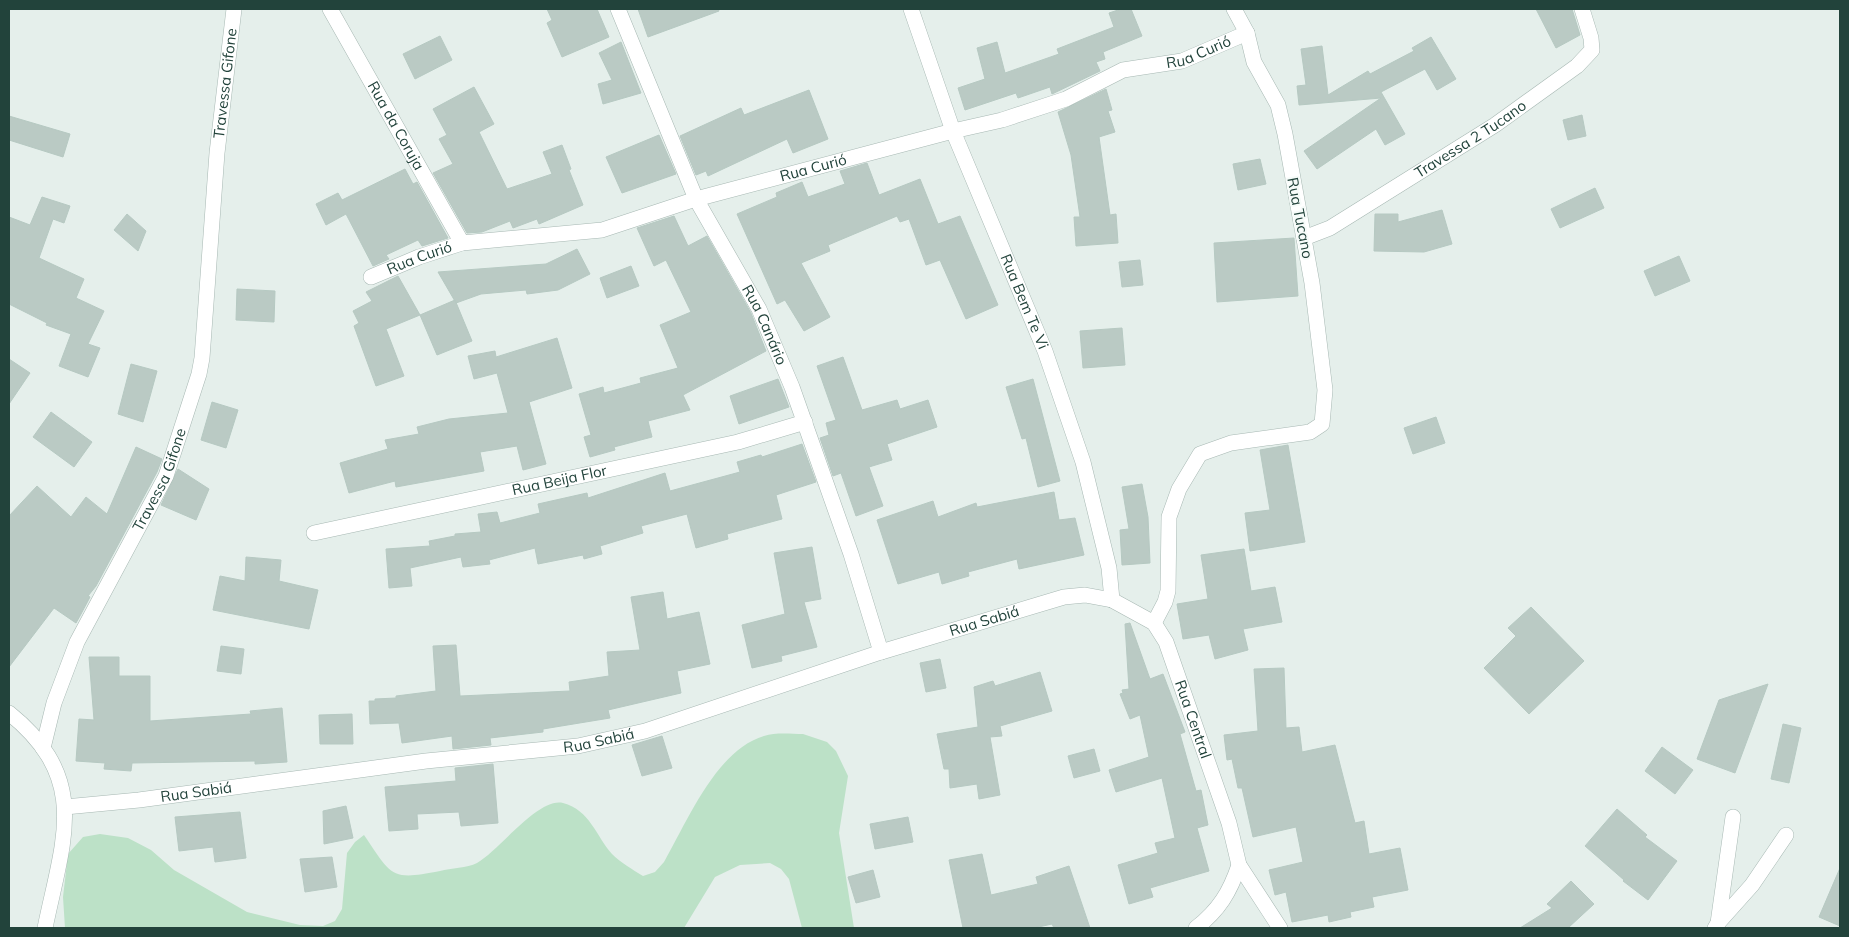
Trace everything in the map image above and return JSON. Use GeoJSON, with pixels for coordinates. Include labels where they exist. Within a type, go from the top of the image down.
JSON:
{"type":"FeatureCollection","features":[{"type":"Feature","properties":{"kind":"street","name":"Travessa Gifone"},"geometry":{"type":"LineString","coordinates":[[44,748],[54,703],[78,642],[166,476],[199,374],[202,358],[217,153],[234,9]]}},
{"type":"Feature","properties":{"kind":"street","name":"Rua da Coruja"},"geometry":{"type":"LineString","coordinates":[[330,9],[462,243]]}},
{"type":"Feature","properties":{"kind":"street","name":"Rua Canário"},"geometry":{"type":"LineString","coordinates":[[618,9],[696,199],[759,309],[805,422],[851,554],[880,652]]}},
{"type":"Feature","properties":{"kind":"street","name":"Rua Bem Te Vi"},"geometry":{"type":"LineString","coordinates":[[911,9],[953,131],[1045,351],[1083,462],[1108,568],[1112,600]]}},
{"type":"Feature","properties":{"kind":"street","name":"Rua Tucano"},"geometry":{"type":"LineString","coordinates":[[1154,622],[1165,602],[1168,591],[1170,517],[1173,503],[1200,454],[1230,443],[1310,432],[1322,424],[1325,390],[1312,283],[1278,105],[1254,62],[1247,33],[1234,9]]}},
{"type":"Feature","properties":{"kind":"street","name":"Travessa 2 Tucano"},"geometry":{"type":"LineString","coordinates":[[1304,238],[1330,228],[1495,125],[1577,66],[1592,50],[1591,38],[1582,9]]}},
{"type":"Feature","properties":{"kind":"street","name":"Rua Curió"},"geometry":{"type":"LineString","coordinates":[[371,277],[419,257],[462,243],[602,230],[696,199],[953,131],[1002,120],[1066,99],[1123,70],[1182,61],[1247,33]]}},
{"type":"Feature","properties":{"kind":"street","name":"Rua Beija Flor"},"geometry":{"type":"LineString","coordinates":[[314,533],[738,442],[805,422]]}},
{"type":"Feature","properties":{"kind":"street","name":"Rua Sabiá"},"geometry":{"type":"LineString","coordinates":[[65,808],[139,800],[426,760],[578,746],[646,731],[880,652],[1064,596],[1085,595],[1112,600]]}},
{"type":"Feature","properties":{"kind":"street"},"geometry":{"type":"LineString","coordinates":[[1112,600],[1154,622]]}},
{"type":"Feature","properties":{"kind":"street","name":"Rua Central"},"geometry":{"type":"LineString","coordinates":[[1154,622],[1166,642],[1212,771],[1229,823],[1239,865]]}},
{"type":"Feature","properties":{"kind":"street"},"geometry":{"type":"LineString","coordinates":[[9,713],[44,748],[60,776],[65,808],[63,835],[45,928]]}},
{"type":"Feature","properties":{"kind":"street"},"geometry":{"type":"LineString","coordinates":[[1717,926],[1733,817]]}},
{"type":"Feature","properties":{"kind":"street"},"geometry":{"type":"LineString","coordinates":[[1717,926],[1752,885],[1786,835]]}},
{"type":"Feature","properties":{"kind":"street"},"geometry":{"type":"LineString","coordinates":[[1196,928],[1220,906],[1231,888],[1239,865]]}},
{"type":"Feature","properties":{"kind":"street"},"geometry":{"type":"LineString","coordinates":[[1239,865],[1280,928]]}},
{"type":"Feature","properties":{"kind":"green space"},"geometry":{"type":"Polygon","coordinates":[[[803,734],[827,742],[836,751],[848,776],[839,833],[854,928],[802,928],[789,879],[781,869],[770,863],[740,865],[715,877],[684,928],[65,928],[63,897],[68,854],[83,837],[100,834],[128,838],[151,850],[174,870],[247,912],[300,925],[323,926],[335,921],[342,909],[347,853],[355,842],[364,835],[387,867],[394,872],[401,875],[424,874],[477,863],[531,816],[553,803],[563,803],[580,811],[592,824],[612,854],[643,876],[655,872],[664,862],[705,789],[717,771],[731,756],[747,744],[764,736],[803,734]]]}},
{"type":"Feature","properties":{"kind":"building"},"geometry":{"type":"Polygon","coordinates":[[[547,9],[597,9],[609,37],[562,57],[547,23],[552,20],[547,9]]]}},
{"type":"Feature","properties":{"kind":"building"},"geometry":{"type":"Polygon","coordinates":[[[638,9],[718,9],[719,11],[648,37],[638,9]]]}},
{"type":"Feature","properties":{"kind":"building"},"geometry":{"type":"Polygon","coordinates":[[[1121,9],[1131,9],[1142,36],[1103,52],[1105,59],[1096,62],[1100,71],[1052,94],[1050,87],[1018,98],[1016,93],[965,110],[958,88],[985,79],[977,48],[997,42],[1005,73],[1059,54],[1057,49],[1114,27],[1109,13],[1121,9]]]}},
{"type":"Feature","properties":{"kind":"building"},"geometry":{"type":"Polygon","coordinates":[[[1536,9],[1572,9],[1580,35],[1556,48],[1536,9]]]}},
{"type":"Feature","properties":{"kind":"building"},"geometry":{"type":"Polygon","coordinates":[[[440,36],[452,60],[415,79],[403,54],[440,36]]]}},
{"type":"Feature","properties":{"kind":"building"},"geometry":{"type":"Polygon","coordinates":[[[1431,37],[1456,79],[1437,90],[1425,69],[1381,92],[1405,134],[1385,145],[1376,129],[1317,169],[1304,151],[1381,98],[1299,105],[1297,86],[1306,85],[1301,49],[1322,46],[1328,95],[1368,71],[1370,74],[1414,51],[1412,48],[1431,37]]]}},
{"type":"Feature","properties":{"kind":"building"},"geometry":{"type":"Polygon","coordinates":[[[621,42],[641,93],[603,104],[598,84],[612,80],[599,53],[621,42]]]}},
{"type":"Feature","properties":{"kind":"building"},"geometry":{"type":"Polygon","coordinates":[[[474,87],[494,124],[479,132],[507,189],[552,174],[543,152],[562,145],[571,169],[569,170],[583,205],[539,224],[537,219],[513,228],[510,221],[482,232],[467,233],[433,173],[453,164],[439,139],[447,135],[433,109],[474,87]]]}},
{"type":"Feature","properties":{"kind":"building"},"geometry":{"type":"Polygon","coordinates":[[[1106,89],[1112,110],[1108,111],[1115,132],[1099,137],[1110,215],[1116,214],[1118,243],[1076,246],[1074,217],[1080,217],[1071,155],[1058,112],[1106,89]]]}},
{"type":"Feature","properties":{"kind":"building"},"geometry":{"type":"Polygon","coordinates":[[[809,90],[828,139],[793,153],[787,139],[708,176],[706,171],[696,175],[680,136],[741,108],[744,115],[809,90]]]}},
{"type":"Feature","properties":{"kind":"building"},"geometry":{"type":"Polygon","coordinates":[[[1582,115],[1586,136],[1568,140],[1563,120],[1582,115]]]}},
{"type":"Feature","properties":{"kind":"building"},"geometry":{"type":"Polygon","coordinates":[[[9,116],[70,134],[63,157],[9,140],[9,116]]]}},
{"type":"Feature","properties":{"kind":"building"},"geometry":{"type":"Polygon","coordinates":[[[659,135],[676,174],[622,193],[606,157],[659,135]]]}},
{"type":"Feature","properties":{"kind":"building"},"geometry":{"type":"Polygon","coordinates":[[[1260,159],[1266,184],[1238,190],[1233,164],[1260,159]]]}},
{"type":"Feature","properties":{"kind":"building"},"geometry":{"type":"Polygon","coordinates":[[[867,163],[879,195],[920,179],[938,224],[960,216],[998,305],[966,319],[940,260],[926,265],[909,219],[900,222],[897,216],[828,245],[830,251],[801,263],[830,317],[804,331],[785,300],[777,304],[737,214],[777,197],[776,193],[802,182],[808,197],[845,184],[840,171],[867,163]]]}},
{"type":"Feature","properties":{"kind":"building"},"geometry":{"type":"Polygon","coordinates":[[[405,169],[413,184],[417,182],[448,238],[422,246],[418,240],[386,255],[389,259],[373,266],[346,214],[326,225],[316,204],[338,193],[342,200],[405,169]]]}},
{"type":"Feature","properties":{"kind":"building"},"geometry":{"type":"Polygon","coordinates":[[[1595,188],[1604,208],[1560,228],[1551,209],[1595,188]]]}},
{"type":"Feature","properties":{"kind":"building"},"geometry":{"type":"Polygon","coordinates":[[[42,197],[70,206],[64,223],[53,219],[39,258],[84,279],[76,298],[104,311],[88,344],[100,348],[88,377],[59,366],[71,334],[46,325],[47,323],[9,304],[9,217],[30,225],[42,197]]]}},
{"type":"Feature","properties":{"kind":"building"},"geometry":{"type":"Polygon","coordinates":[[[1442,210],[1452,244],[1424,252],[1374,251],[1375,214],[1398,214],[1398,222],[1442,210]]]}},
{"type":"Feature","properties":{"kind":"building"},"geometry":{"type":"Polygon","coordinates":[[[127,214],[146,231],[138,251],[114,230],[127,214]]]}},
{"type":"Feature","properties":{"kind":"building"},"geometry":{"type":"Polygon","coordinates":[[[674,216],[688,246],[707,236],[751,313],[766,351],[683,395],[690,410],[648,421],[652,437],[614,447],[615,450],[590,457],[584,437],[591,435],[579,394],[603,387],[604,393],[641,383],[640,378],[678,368],[660,325],[691,312],[666,260],[654,266],[637,228],[674,216]]]}},
{"type":"Feature","properties":{"kind":"building"},"geometry":{"type":"Polygon","coordinates":[[[1294,238],[1298,296],[1217,302],[1214,243],[1294,238]]]}},
{"type":"Feature","properties":{"kind":"building"},"geometry":{"type":"Polygon","coordinates":[[[577,249],[590,274],[558,290],[527,294],[526,290],[481,294],[456,303],[438,272],[546,264],[577,249]]]}},
{"type":"Feature","properties":{"kind":"building"},"geometry":{"type":"Polygon","coordinates":[[[1679,256],[1690,281],[1655,296],[1644,271],[1679,256]]]}},
{"type":"Feature","properties":{"kind":"building"},"geometry":{"type":"Polygon","coordinates":[[[1140,260],[1143,285],[1122,287],[1119,262],[1140,260]]]}},
{"type":"Feature","properties":{"kind":"building"},"geometry":{"type":"Polygon","coordinates":[[[631,266],[639,286],[607,298],[600,278],[631,266]]]}},
{"type":"Feature","properties":{"kind":"building"},"geometry":{"type":"Polygon","coordinates":[[[398,276],[420,315],[386,329],[404,376],[376,386],[354,326],[359,323],[353,311],[372,301],[366,292],[398,276]]]}},
{"type":"Feature","properties":{"kind":"building"},"geometry":{"type":"Polygon","coordinates":[[[237,289],[275,291],[274,322],[236,320],[237,289]]]}},
{"type":"Feature","properties":{"kind":"building"},"geometry":{"type":"Polygon","coordinates":[[[455,300],[472,341],[437,355],[420,315],[455,300]]]}},
{"type":"Feature","properties":{"kind":"building"},"geometry":{"type":"Polygon","coordinates":[[[1122,328],[1125,365],[1083,368],[1080,331],[1122,328]]]}},
{"type":"Feature","properties":{"kind":"building"},"geometry":{"type":"Polygon","coordinates":[[[557,338],[572,388],[529,402],[546,464],[523,470],[517,446],[480,452],[484,471],[396,487],[395,481],[349,493],[340,463],[388,449],[385,440],[419,434],[417,427],[449,419],[508,413],[497,373],[474,379],[468,356],[495,351],[496,357],[557,338]]]}},
{"type":"Feature","properties":{"kind":"building"},"geometry":{"type":"Polygon","coordinates":[[[843,357],[862,410],[897,400],[900,409],[928,400],[937,427],[887,444],[892,460],[869,467],[883,506],[856,516],[841,473],[833,476],[820,438],[829,435],[826,423],[836,420],[817,366],[843,357]]]}},
{"type":"Feature","properties":{"kind":"building"},"geometry":{"type":"Polygon","coordinates":[[[9,359],[30,373],[9,404],[9,359]]]}},
{"type":"Feature","properties":{"kind":"building"},"geometry":{"type":"Polygon","coordinates":[[[131,364],[157,371],[143,422],[118,414],[131,364]]]}},
{"type":"Feature","properties":{"kind":"building"},"geometry":{"type":"Polygon","coordinates":[[[778,379],[789,407],[739,424],[730,396],[778,379]]]}},
{"type":"Feature","properties":{"kind":"building"},"geometry":{"type":"Polygon","coordinates":[[[1033,379],[1060,481],[1038,487],[1026,438],[1022,439],[1006,387],[1033,379]]]}},
{"type":"Feature","properties":{"kind":"building"},"geometry":{"type":"Polygon","coordinates":[[[212,402],[238,410],[226,448],[201,440],[212,402]]]}},
{"type":"Feature","properties":{"kind":"building"},"geometry":{"type":"Polygon","coordinates":[[[51,412],[92,442],[74,467],[33,437],[51,412]]]}},
{"type":"Feature","properties":{"kind":"building"},"geometry":{"type":"Polygon","coordinates":[[[1436,417],[1445,443],[1413,454],[1404,428],[1436,417]]]}},
{"type":"Feature","properties":{"kind":"building"},"geometry":{"type":"Polygon","coordinates":[[[802,444],[816,482],[776,495],[782,519],[727,534],[728,539],[696,548],[687,514],[641,526],[643,533],[600,546],[602,554],[584,559],[583,555],[538,564],[535,548],[489,560],[490,564],[463,567],[461,557],[410,568],[412,586],[389,588],[386,549],[430,546],[429,541],[455,536],[455,534],[481,532],[478,514],[497,512],[500,523],[540,513],[538,504],[587,493],[588,498],[665,473],[670,491],[740,472],[737,462],[761,455],[762,457],[802,444]]]}},
{"type":"Feature","properties":{"kind":"building"},"geometry":{"type":"Polygon","coordinates":[[[1288,445],[1305,542],[1250,551],[1245,513],[1270,510],[1260,450],[1288,445]]]}},
{"type":"Feature","properties":{"kind":"building"},"geometry":{"type":"Polygon","coordinates":[[[136,447],[162,459],[157,472],[96,586],[88,596],[90,597],[76,623],[54,608],[9,667],[9,516],[37,486],[71,517],[86,497],[107,514],[136,447]]]}},
{"type":"Feature","properties":{"kind":"building"},"geometry":{"type":"Polygon","coordinates":[[[178,469],[209,489],[196,520],[161,505],[178,469]]]}},
{"type":"Feature","properties":{"kind":"building"},"geometry":{"type":"Polygon","coordinates":[[[1142,484],[1148,517],[1150,563],[1122,565],[1120,530],[1129,529],[1122,487],[1142,484]]]}},
{"type":"Feature","properties":{"kind":"building"},"geometry":{"type":"Polygon","coordinates":[[[1054,492],[1059,520],[1075,518],[1084,555],[1019,569],[1017,559],[968,572],[969,576],[942,584],[939,572],[898,584],[877,520],[933,501],[938,517],[976,503],[977,507],[1054,492]]]}},
{"type":"Feature","properties":{"kind":"building"},"geometry":{"type":"Polygon","coordinates":[[[812,547],[821,599],[804,602],[817,647],[781,656],[782,661],[752,668],[742,625],[785,614],[774,553],[812,547]]]}},
{"type":"Feature","properties":{"kind":"building"},"geometry":{"type":"Polygon","coordinates":[[[1244,549],[1251,591],[1275,587],[1282,622],[1243,629],[1248,650],[1215,659],[1209,635],[1183,639],[1177,604],[1208,599],[1201,555],[1244,549]]]}},
{"type":"Feature","properties":{"kind":"building"},"geometry":{"type":"Polygon","coordinates":[[[246,557],[281,560],[279,581],[318,590],[309,629],[213,610],[220,576],[245,581],[246,557]]]}},
{"type":"Feature","properties":{"kind":"building"},"geometry":{"type":"Polygon","coordinates":[[[663,592],[667,619],[699,612],[710,664],[677,671],[681,693],[608,710],[610,718],[543,729],[543,732],[490,738],[491,745],[453,749],[452,736],[402,743],[399,723],[370,724],[369,701],[436,691],[433,646],[456,645],[460,696],[570,691],[569,682],[609,676],[607,652],[640,650],[631,597],[663,592]]]}},
{"type":"Feature","properties":{"kind":"building"},"geometry":{"type":"Polygon","coordinates":[[[1531,607],[1584,661],[1529,714],[1484,668],[1516,636],[1508,628],[1531,607]]]}},
{"type":"Feature","properties":{"kind":"building"},"geometry":{"type":"Polygon","coordinates":[[[1130,623],[1150,679],[1163,674],[1185,732],[1180,734],[1196,791],[1201,790],[1208,825],[1197,828],[1209,871],[1150,888],[1153,897],[1129,904],[1118,865],[1158,853],[1155,843],[1175,838],[1162,778],[1116,792],[1109,770],[1149,757],[1140,715],[1130,719],[1120,694],[1123,693],[1122,690],[1129,689],[1125,624],[1130,623]]]}},
{"type":"Feature","properties":{"kind":"building"},"geometry":{"type":"Polygon","coordinates":[[[221,646],[244,649],[241,674],[217,671],[221,646]]]}},
{"type":"Feature","properties":{"kind":"building"},"geometry":{"type":"Polygon","coordinates":[[[89,657],[119,657],[119,676],[150,676],[150,721],[251,714],[250,711],[282,708],[287,762],[255,764],[255,761],[132,763],[131,771],[104,769],[105,763],[76,761],[79,719],[94,720],[89,657]]]}},
{"type":"Feature","properties":{"kind":"building"},"geometry":{"type":"Polygon","coordinates":[[[940,659],[946,688],[926,692],[920,663],[940,659]]]}},
{"type":"Feature","properties":{"kind":"building"},"geometry":{"type":"Polygon","coordinates":[[[1284,668],[1286,728],[1299,727],[1302,752],[1335,745],[1355,823],[1364,821],[1369,854],[1400,848],[1408,890],[1372,897],[1374,907],[1350,912],[1351,917],[1329,922],[1328,915],[1292,922],[1286,892],[1275,895],[1269,870],[1303,862],[1296,827],[1253,837],[1242,788],[1238,788],[1232,759],[1227,760],[1224,735],[1258,731],[1254,669],[1284,668]]]}},
{"type":"Feature","properties":{"kind":"building"},"geometry":{"type":"Polygon","coordinates":[[[1040,672],[1052,711],[1000,726],[1002,736],[990,737],[1000,795],[979,799],[977,784],[950,788],[949,769],[944,769],[937,734],[978,727],[974,687],[993,681],[995,686],[1040,672]]]}},
{"type":"Feature","properties":{"kind":"building"},"geometry":{"type":"Polygon","coordinates":[[[1768,684],[1735,773],[1697,759],[1719,700],[1768,684]]]}},
{"type":"Feature","properties":{"kind":"building"},"geometry":{"type":"Polygon","coordinates":[[[352,714],[353,744],[320,744],[319,715],[352,714]]]}},
{"type":"Feature","properties":{"kind":"building"},"geometry":{"type":"Polygon","coordinates":[[[1783,724],[1801,728],[1789,783],[1771,779],[1783,724]]]}},
{"type":"Feature","properties":{"kind":"building"},"geometry":{"type":"Polygon","coordinates":[[[662,736],[672,768],[642,776],[632,745],[662,736]]]}},
{"type":"Feature","properties":{"kind":"building"},"geometry":{"type":"Polygon","coordinates":[[[1662,747],[1693,770],[1675,794],[1645,771],[1662,747]]]}},
{"type":"Feature","properties":{"kind":"building"},"geometry":{"type":"Polygon","coordinates":[[[1094,749],[1100,771],[1074,778],[1068,756],[1094,749]]]}},
{"type":"Feature","properties":{"kind":"building"},"geometry":{"type":"Polygon","coordinates":[[[493,764],[498,823],[461,826],[459,812],[417,814],[418,829],[389,831],[385,787],[456,781],[455,768],[493,764]]]}},
{"type":"Feature","properties":{"kind":"building"},"geometry":{"type":"Polygon","coordinates":[[[346,806],[353,838],[324,844],[323,811],[346,806]]]}},
{"type":"Feature","properties":{"kind":"building"},"geometry":{"type":"Polygon","coordinates":[[[1617,809],[1647,835],[1645,837],[1677,861],[1648,900],[1623,881],[1585,846],[1617,809]]]}},
{"type":"Feature","properties":{"kind":"building"},"geometry":{"type":"Polygon","coordinates":[[[240,812],[246,858],[215,862],[213,847],[179,851],[175,817],[240,812]]]}},
{"type":"Feature","properties":{"kind":"building"},"geometry":{"type":"Polygon","coordinates":[[[908,817],[913,842],[875,849],[870,824],[908,817]]]}},
{"type":"Feature","properties":{"kind":"building"},"geometry":{"type":"Polygon","coordinates":[[[982,854],[991,895],[1038,884],[1036,877],[1069,866],[1090,928],[1054,928],[1052,924],[1034,928],[963,928],[949,860],[982,854]]]}},
{"type":"Feature","properties":{"kind":"building"},"geometry":{"type":"Polygon","coordinates":[[[332,857],[337,887],[305,892],[300,859],[332,857]]]}},
{"type":"Feature","properties":{"kind":"building"},"geometry":{"type":"Polygon","coordinates":[[[1840,868],[1840,926],[1819,917],[1840,868]]]}},
{"type":"Feature","properties":{"kind":"building"},"geometry":{"type":"Polygon","coordinates":[[[873,870],[880,897],[856,903],[848,877],[873,870]]]}},
{"type":"Feature","properties":{"kind":"building"},"geometry":{"type":"Polygon","coordinates":[[[1571,881],[1594,904],[1568,928],[1520,928],[1552,908],[1547,904],[1571,881]]]}}]}
